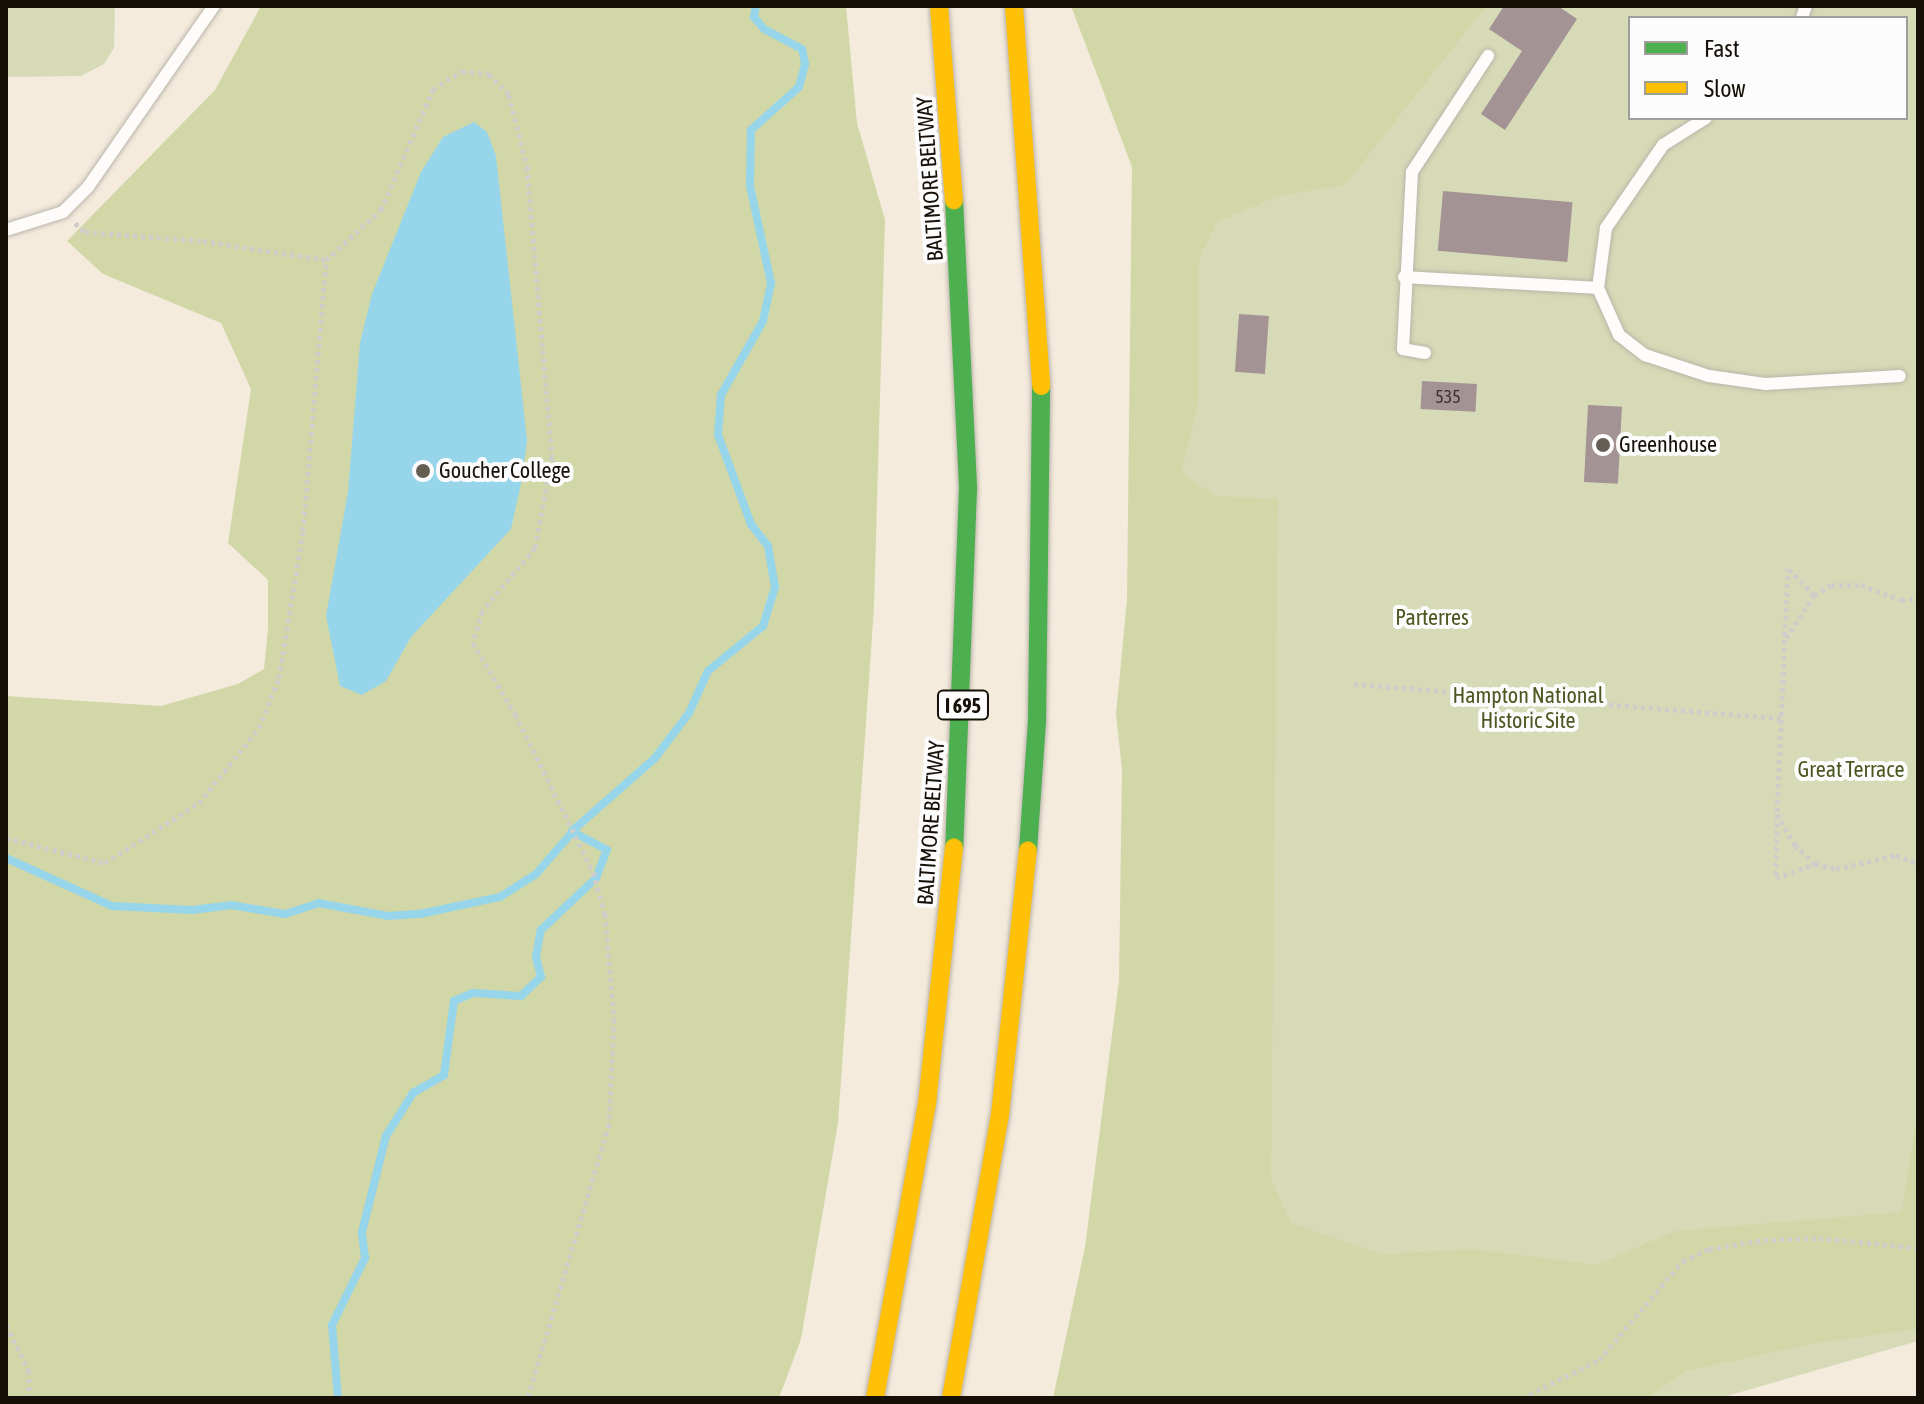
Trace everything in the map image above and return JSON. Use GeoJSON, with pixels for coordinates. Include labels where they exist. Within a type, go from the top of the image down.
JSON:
{"type":"FeatureCollection","features":[{"type":"Feature","properties":{"kind":"highway","name":"BALTIMORE BELTWAY"},"geometry":{"type":"LineString","coordinates":[[875,1398],[927,1104],[950,912],[962,724],[968,489],[963,317],[939,6]]}},
{"type":"Feature","properties":{"kind":"highway"},"geometry":{"type":"LineString","coordinates":[[951,1398],[1000,1115],[1024,916],[1037,722],[1043,481],[1039,315],[1014,6]]}},
{"type":"Feature","properties":{"kind":"lane"},"geometry":{"type":"LineString","coordinates":[[6,230],[63,212],[88,187],[214,6]]}},
{"type":"Feature","properties":{"kind":"lane"},"geometry":{"type":"LineString","coordinates":[[1425,353],[1403,349],[1404,277],[1412,172],[1488,56]]}},
{"type":"Feature","properties":{"kind":"lane"},"geometry":{"type":"LineString","coordinates":[[1703,120],[1663,145],[1626,192],[1606,228],[1598,288],[1619,335],[1645,355],[1677,368],[1766,384],[1900,376]]}},
{"type":"Feature","properties":{"kind":"lane"},"geometry":{"type":"LineString","coordinates":[[1404,277],[1598,288]]}},
{"type":"Feature","properties":{"kind":"path"},"geometry":{"type":"LineString","coordinates":[[6,838],[105,863],[199,803],[259,728],[279,678],[303,531],[326,260],[381,210],[433,89],[462,71],[489,74],[509,95],[527,167],[552,457],[535,548],[482,611],[473,643],[515,714],[593,872],[605,914],[614,1019],[609,1124],[528,1398]]}},
{"type":"Feature","properties":{"kind":"path"},"geometry":{"type":"LineString","coordinates":[[63,212],[85,232],[203,241],[326,260]]}},
{"type":"Feature","properties":{"kind":"path"},"geometry":{"type":"LineString","coordinates":[[1814,595],[1788,568],[1776,878],[1815,864]]}},
{"type":"Feature","properties":{"kind":"path"},"geometry":{"type":"LineString","coordinates":[[1785,638],[1814,595],[1831,585],[1861,585],[1892,598],[1918,599]]}},
{"type":"Feature","properties":{"kind":"path"},"geometry":{"type":"LineString","coordinates":[[1354,684],[1781,718]]}},
{"type":"Feature","properties":{"kind":"path"},"geometry":{"type":"LineString","coordinates":[[1777,814],[1795,845],[1815,864],[1836,869],[1896,855],[1918,864]]}},
{"type":"Feature","properties":{"kind":"path"},"geometry":{"type":"LineString","coordinates":[[1522,1398],[1599,1360],[1683,1261],[1709,1249],[1764,1240],[1819,1238],[1918,1248]]}},
{"type":"Feature","properties":{"kind":"path"},"geometry":{"type":"LineString","coordinates":[[6,1325],[29,1371],[29,1398]]}},
{"type":"Feature","properties":{"kind":"green space"},"geometry":{"type":"Polygon","coordinates":[[[6,6],[115,6],[114,48],[104,64],[81,76],[6,77],[6,6]]]}},
{"type":"Feature","properties":{"kind":"green space","name":"Goucher College"},"geometry":{"type":"Polygon","coordinates":[[[261,6],[846,6],[857,123],[885,220],[874,608],[838,1123],[801,1339],[779,1398],[6,1398],[6,696],[161,706],[238,684],[264,669],[268,629],[268,580],[228,543],[251,389],[221,323],[103,274],[67,241],[215,90],[261,6]]]}},
{"type":"Feature","properties":{"kind":"green space"},"geometry":{"type":"Polygon","coordinates":[[[1071,6],[1486,6],[1345,185],[1278,196],[1217,222],[1199,260],[1198,406],[1181,473],[1216,496],[1278,499],[1271,1179],[1291,1223],[1383,1254],[1474,1249],[1596,1265],[1675,1231],[1902,1212],[1917,1114],[1918,1329],[1816,1343],[1686,1371],[1647,1398],[1053,1398],[1085,1247],[1119,980],[1122,770],[1116,714],[1127,600],[1132,167],[1071,6]]]}},
{"type":"Feature","properties":{"kind":"green space","name":"Hampton National Historic Site"},"geometry":{"type":"Polygon","coordinates":[[[1398,6],[1918,6],[1918,1341],[1720,1398],[1191,1398],[1166,219],[1398,6]]]}},
{"type":"Feature","properties":{"kind":"water"},"geometry":{"type":"Polygon","coordinates":[[[474,122],[487,132],[496,156],[527,440],[522,479],[511,529],[411,637],[386,681],[362,695],[340,686],[326,616],[348,492],[360,343],[372,294],[421,172],[443,137],[474,122]]]}},
{"type":"Feature","properties":{"kind":"building"},"geometry":{"type":"Polygon","coordinates":[[[1504,6],[1558,6],[1577,19],[1505,130],[1481,114],[1522,51],[1489,29],[1504,6]]]}},
{"type":"Feature","properties":{"kind":"building"},"geometry":{"type":"Polygon","coordinates":[[[1443,191],[1573,202],[1567,262],[1438,251],[1443,191]]]}},
{"type":"Feature","properties":{"kind":"building"},"geometry":{"type":"Polygon","coordinates":[[[1239,314],[1269,316],[1265,374],[1235,372],[1239,314]]]}},
{"type":"Feature","properties":{"kind":"building"},"geometry":{"type":"Polygon","coordinates":[[[1422,381],[1477,384],[1475,412],[1421,409],[1422,381]]]}},
{"type":"Feature","properties":{"kind":"building","name":"Greenhouse"},"geometry":{"type":"Polygon","coordinates":[[[1588,405],[1622,407],[1618,484],[1584,482],[1588,405]]]}},
{"type":"Feature","properties":{"kind":"waterway"},"geometry":{"type":"LineString","coordinates":[[338,1398],[332,1325],[365,1258],[362,1232],[386,1136],[413,1093],[444,1075],[454,1001],[473,993],[521,996],[541,977],[536,957],[541,930],[596,878],[607,850],[572,831],[655,758],[689,713],[708,671],[763,626],[775,587],[768,546],[751,524],[718,435],[721,395],[763,321],[771,283],[750,186],[751,130],[799,87],[805,64],[802,49],[764,29],[754,17],[756,6]]}},
{"type":"Feature","properties":{"kind":"waterway"},"geometry":{"type":"LineString","coordinates":[[6,858],[112,906],[192,910],[231,905],[285,914],[318,903],[388,916],[420,914],[500,897],[536,874],[576,828]]}},
{"type":"Feature","properties":{"kind":"traffic: fast"},"geometry":{"type":"LineString","coordinates":[[954,200],[968,489],[954,847]]}},
{"type":"Feature","properties":{"kind":"traffic: fast"},"geometry":{"type":"LineString","coordinates":[[1028,850],[1037,722],[1041,386]]}},
{"type":"Feature","properties":{"kind":"traffic: slow"},"geometry":{"type":"LineString","coordinates":[[939,6],[954,200]]}},
{"type":"Feature","properties":{"kind":"traffic: slow"},"geometry":{"type":"LineString","coordinates":[[1014,6],[1041,386]]}},
{"type":"Feature","properties":{"kind":"traffic: slow"},"geometry":{"type":"LineString","coordinates":[[875,1398],[927,1104],[954,847]]}},
{"type":"Feature","properties":{"kind":"traffic: slow"},"geometry":{"type":"LineString","coordinates":[[951,1398],[1000,1115],[1028,850]]}},
{"type":"Feature","properties":{"kind":"place","name":"Greenhouse"},"geometry":{"type":"Point","coordinates":[1603,445]}},
{"type":"Feature","properties":{"kind":"place","name":"Goucher College"},"geometry":{"type":"Point","coordinates":[423,471]}},
{"type":"Feature","properties":{"kind":"park label","name":"Parterres"},"geometry":{"type":"Point","coordinates":[1432,618]}},
{"type":"Feature","properties":{"kind":"park label","name":"Great Terrace"},"geometry":{"type":"Point","coordinates":[1851,770]}}]}
